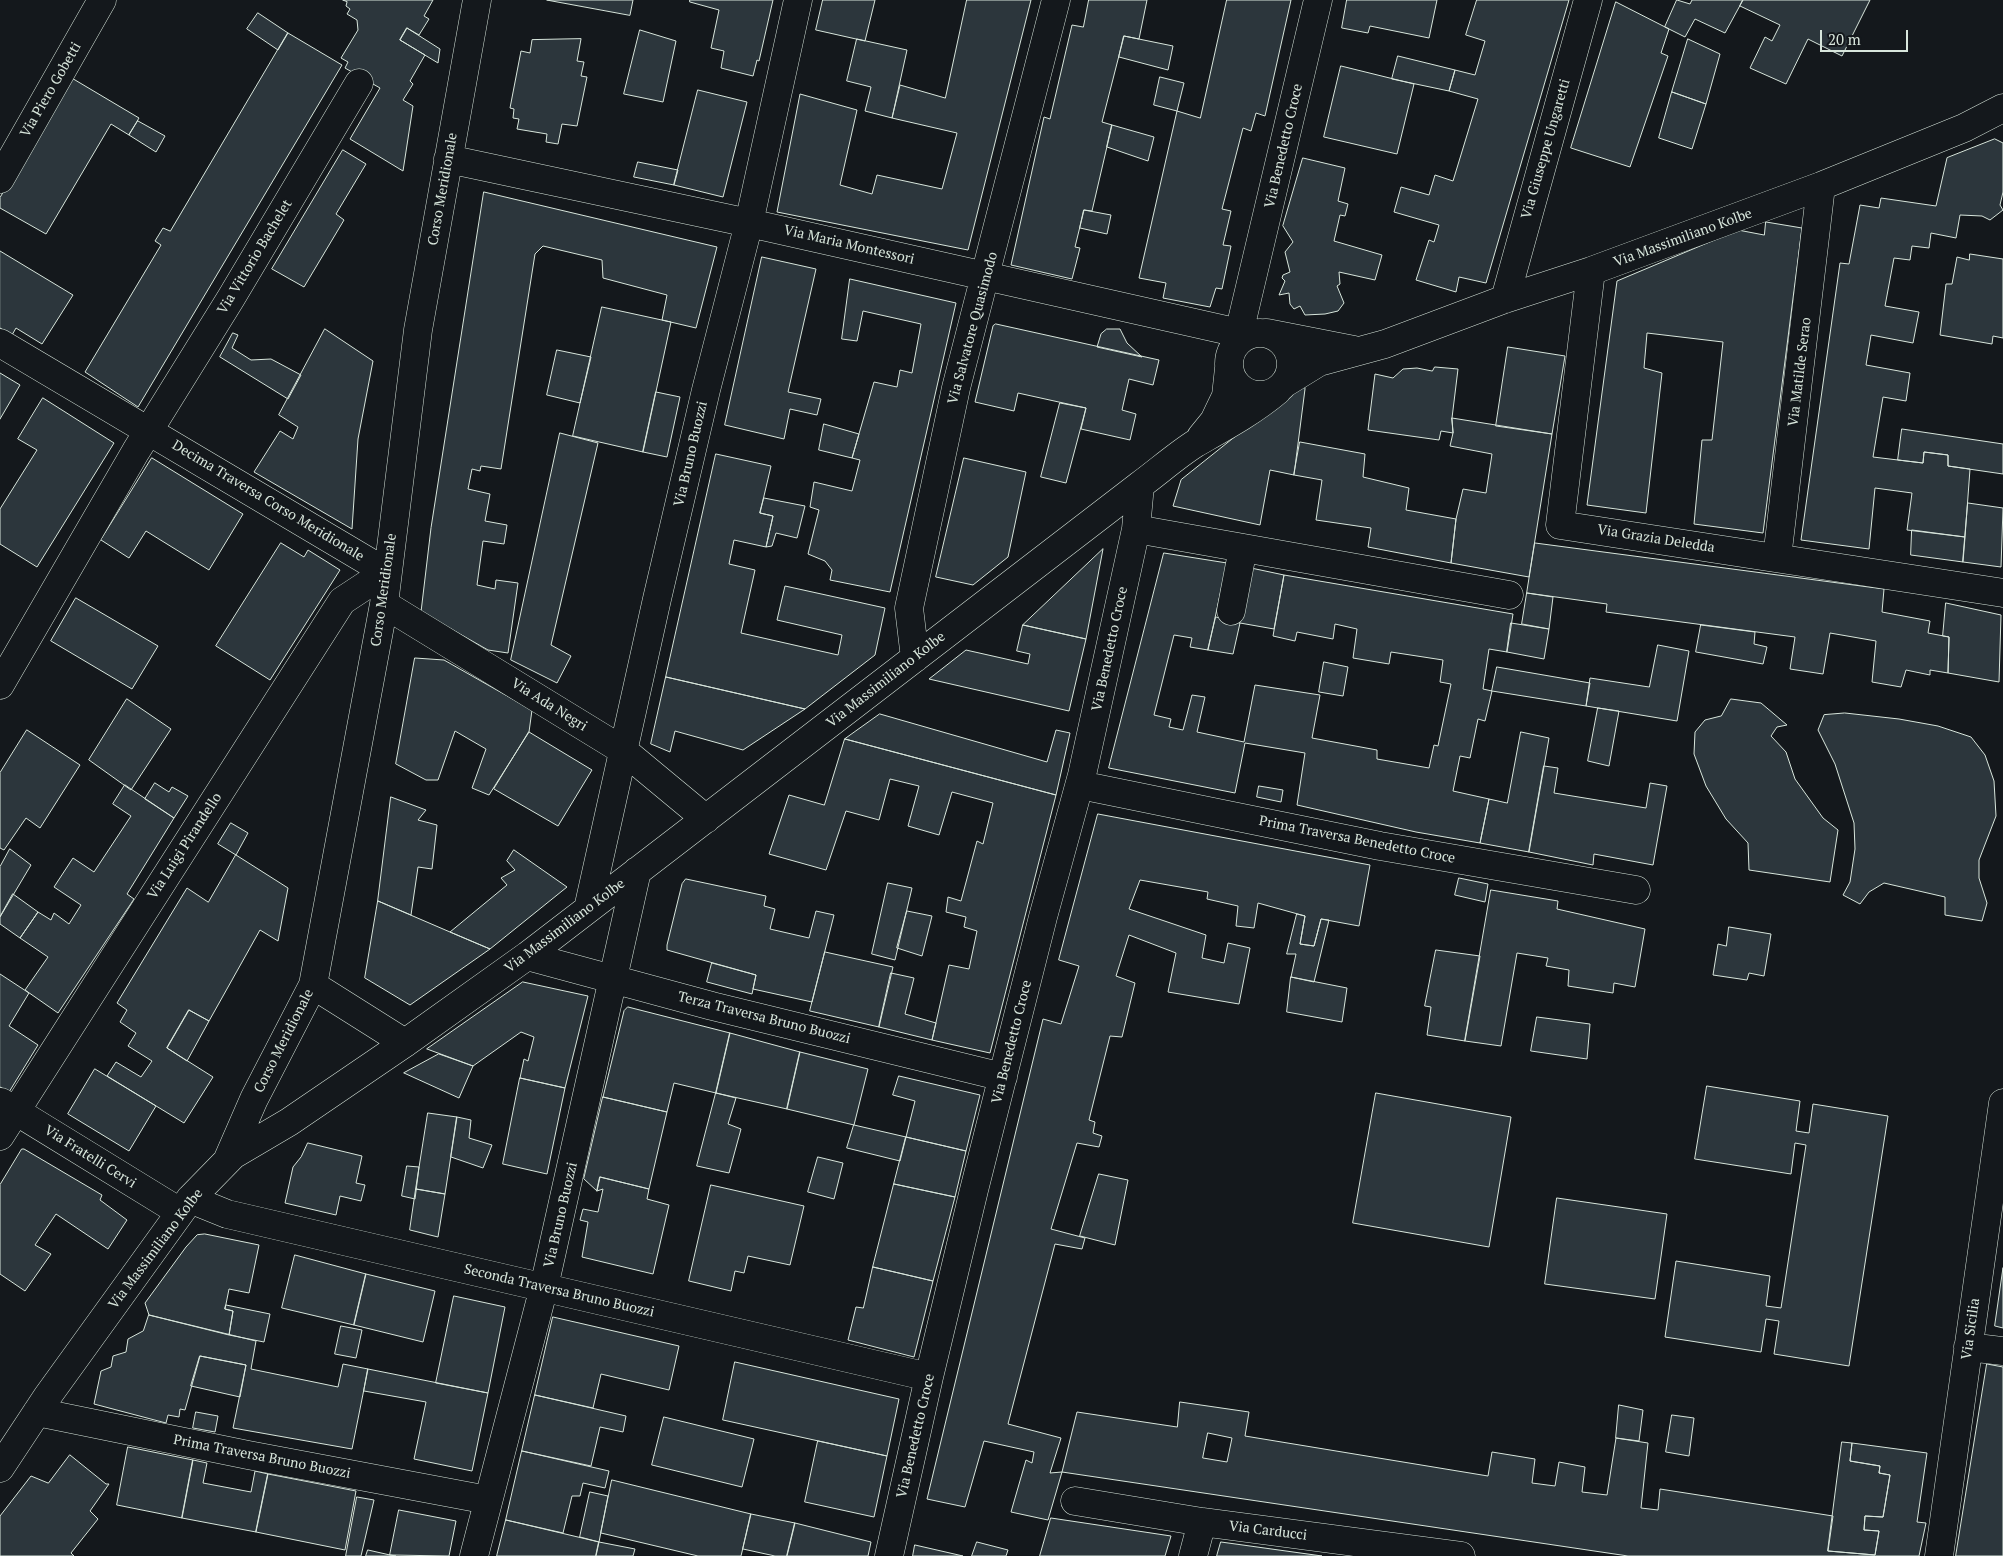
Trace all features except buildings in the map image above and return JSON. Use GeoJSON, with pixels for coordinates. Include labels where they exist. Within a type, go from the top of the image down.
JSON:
{"type":"FeatureCollection","features":[{"type":"Feature","properties":{"kind":"street","name":"Via Piero Gobetti"},"geometry":{"type":"LineString","coordinates":[[0,179],[102,0]]}},
{"type":"Feature","properties":{"kind":"street","name":"Corso Meridionale"},"geometry":{"type":"LineString","coordinates":[[230,1158],[254,1098],[313,985],[384,604],[386,572],[418,330],[477,0]]}},
{"type":"Feature","properties":{"kind":"street","name":"Via Bruno Buozzi"},"geometry":{"type":"LineString","coordinates":[[588,909],[657,599],[706,390],[749,223],[798,0]]}},
{"type":"Feature","properties":{"kind":"street","name":"Via Salvatore Quasimodo"},"geometry":{"type":"LineString","coordinates":[[915,658],[909,608],[956,388],[1056,0]]}},
{"type":"Feature","properties":{"kind":"street","name":"Via Benedetto Croce"},"geometry":{"type":"LineString","coordinates":[[1252,334],[1249,291],[1318,0]]}},
{"type":"Feature","properties":{"kind":"street","name":"Via Giuseppe Ungaretti"},"geometry":{"type":"LineString","coordinates":[[1505,299],[1588,0]]}},
{"type":"Feature","properties":{"kind":"street","name":"Via Vittorio Bachelet"},"geometry":{"type":"LineString","coordinates":[[0,685],[149,430],[231,298],[359,83]]}},
{"type":"Feature","properties":{"kind":"street","name":"Via Massimiliano Kolbe"},"geometry":{"type":"LineString","coordinates":[[1229,368],[1232,378],[1238,386],[1247,392],[1257,395],[1267,394],[1319,362],[1339,358],[1356,350],[1385,344],[1505,299],[1591,272],[1821,186],[1964,128],[2003,108]]}},
{"type":"Feature","properties":{"kind":"street","name":"Via Maria Montessori"},"geometry":{"type":"LineString","coordinates":[[448,159],[1252,334]]}},
{"type":"Feature","properties":{"kind":"street","name":"Via Matilde Serao"},"geometry":{"type":"LineString","coordinates":[[1777,558],[1821,186]]}},
{"type":"Feature","properties":{"kind":"street","name":"Via Grazia Deledda"},"geometry":{"type":"LineString","coordinates":[[1591,272],[1560,525],[2003,593]]}},
{"type":"Feature","properties":{"kind":"street","name":"Via Massimiliano Kolbe"},"geometry":{"type":"LineString","coordinates":[[1195,444],[1214,421],[1226,396],[1230,358],[1233,348],[1239,340],[1252,334],[1356,350]]}},
{"type":"Feature","properties":{"kind":"street"},"geometry":{"type":"LineString","coordinates":[[1252,334],[1277,338],[1284,344],[1290,354],[1292,364],[1290,374],[1281,387]]}},
{"type":"Feature","properties":{"kind":"street"},"geometry":{"type":"LineString","coordinates":[[0,343],[149,430]]}},
{"type":"Feature","properties":{"kind":"street","name":"Via Massimiliano Kolbe"},"geometry":{"type":"LineString","coordinates":[[0,1468],[37,1412],[185,1205],[230,1158],[289,1122],[405,1043],[527,956],[1140,484],[1195,444],[1218,432],[1260,405],[1281,387]]}},
{"type":"Feature","properties":{"kind":"street","name":"Decima Traversa Corso Meridionale"},"geometry":{"type":"LineString","coordinates":[[149,430],[386,572]]}},
{"type":"Feature","properties":{"kind":"street","name":"Via Benedetto Croce"},"geometry":{"type":"LineString","coordinates":[[889,1556],[929,1378],[1003,1077],[1043,917],[1080,784],[1136,529],[1140,484]]}},
{"type":"Feature","properties":{"kind":"street"},"geometry":{"type":"LineString","coordinates":[[1136,529],[1509,595]]}},
{"type":"Feature","properties":{"kind":"street"},"geometry":{"type":"LineString","coordinates":[[1231,610],[1243,548]]}},
{"type":"Feature","properties":{"kind":"street","name":"Via Luigi Pirandello"},"geometry":{"type":"LineString","coordinates":[[0,1136],[8,1106],[342,601],[386,572]]}},
{"type":"Feature","properties":{"kind":"street","name":"Via Ada Negri"},"geometry":{"type":"LineString","coordinates":[[384,604],[624,751],[706,818]]}},
{"type":"Feature","properties":{"kind":"street","name":"Prima Traversa Benedetto Croce"},"geometry":{"type":"LineString","coordinates":[[1080,784],[1380,846],[1636,890]]}},
{"type":"Feature","properties":{"kind":"street","name":"Via Bruno Buozzi"},"geometry":{"type":"LineString","coordinates":[[474,1556],[544,1287],[637,871]]}},
{"type":"Feature","properties":{"kind":"street","name":"Terza Traversa Bruno Buozzi"},"geometry":{"type":"LineString","coordinates":[[527,956],[712,1006],[1003,1077]]}},
{"type":"Feature","properties":{"kind":"street"},"geometry":{"type":"LineString","coordinates":[[313,985],[405,1043]]}},
{"type":"Feature","properties":{"kind":"street","name":"Via Fratelli Cervi"},"geometry":{"type":"LineString","coordinates":[[8,1106],[185,1205]]}},
{"type":"Feature","properties":{"kind":"street","name":"Via Sicilia"},"geometry":{"type":"LineString","coordinates":[[1939,1556],[2002,1119]]}},
{"type":"Feature","properties":{"kind":"street","name":"Seconda Traversa Bruno Buozzi"},"geometry":{"type":"LineString","coordinates":[[185,1205],[929,1378]]}},
{"type":"Feature","properties":{"kind":"street"},"geometry":{"type":"LineString","coordinates":[[1968,1347],[2003,1351]]}},
{"type":"Feature","properties":{"kind":"street","name":"Prima Traversa Bruno Buozzi"},"geometry":{"type":"LineString","coordinates":[[37,1412],[248,1455],[488,1500]]}},
{"type":"Feature","properties":{"kind":"street","name":"Via Carducci"},"geometry":{"type":"LineString","coordinates":[[1075,1501],[1202,1522],[1461,1556]]}},
{"type":"Feature","properties":{"kind":"street"},"geometry":{"type":"LineString","coordinates":[[1193,1556],[1202,1522]]}}]}
